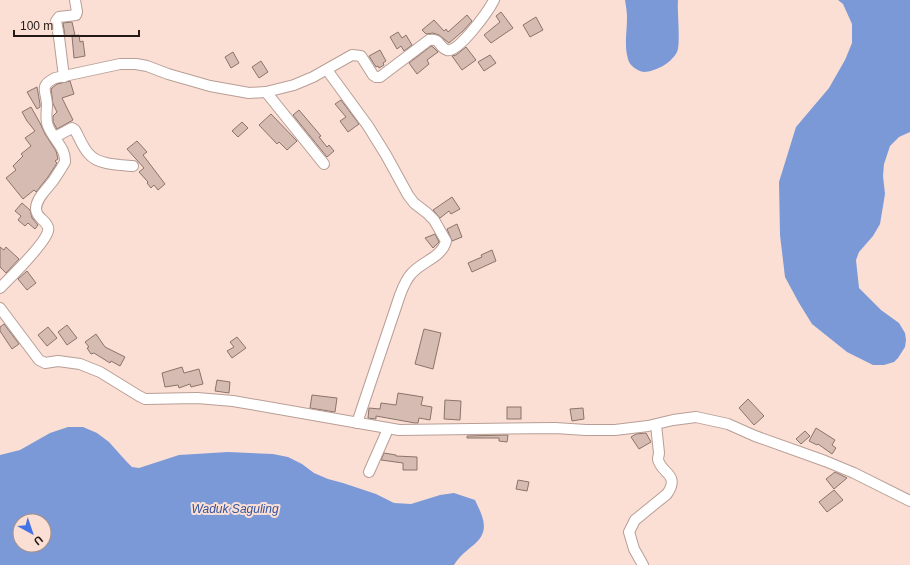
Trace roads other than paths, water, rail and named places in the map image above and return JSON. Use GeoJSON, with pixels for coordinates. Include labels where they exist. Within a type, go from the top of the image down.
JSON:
{"type":"FeatureCollection","features":[{"type":"Feature","properties":{"kind":"street"},"geometry":{"type":"LineString","coordinates":[[64,77],[56,19],[59,17],[76,14],[75,0]]}},
{"type":"Feature","properties":{"kind":"street"},"geometry":{"type":"LineString","coordinates":[[0,288],[37,249],[48,231],[48,227],[36,212],[36,208],[40,199],[65,162],[65,156],[47,125],[47,103],[44,86],[48,82],[55,78],[120,64],[136,64],[147,66],[168,74],[210,86],[249,93],[266,92],[294,85],[314,77],[352,55],[361,56],[373,75],[380,77],[429,40],[438,40],[443,48],[447,50],[452,50],[458,46],[467,37],[494,0]]}},
{"type":"Feature","properties":{"kind":"street"},"geometry":{"type":"LineString","coordinates":[[326,70],[379,143],[408,195],[414,203],[434,220],[444,234],[446,241],[445,247],[439,254],[412,272],[405,282],[357,423]]}},
{"type":"Feature","properties":{"kind":"street"},"geometry":{"type":"LineString","coordinates":[[266,92],[324,164]]}},
{"type":"Feature","properties":{"kind":"street"},"geometry":{"type":"LineString","coordinates":[[55,137],[70,128],[74,128],[88,154],[93,158],[103,162],[133,166]]}},
{"type":"Feature","properties":{"kind":"street"},"geometry":{"type":"LineString","coordinates":[[0,308],[41,361],[45,363],[67,361],[86,366],[100,372],[145,399],[197,398],[228,401],[399,430],[555,428],[615,430],[656,425],[673,420],[696,418],[728,424],[755,436],[854,473],[910,501]]}},
{"type":"Feature","properties":{"kind":"street"},"geometry":{"type":"LineString","coordinates":[[643,565],[634,549],[629,532],[635,520],[667,494],[672,485],[671,477],[668,472],[661,467],[658,460],[659,453],[656,425]]}},
{"type":"Feature","properties":{"kind":"street"},"geometry":{"type":"LineString","coordinates":[[369,472],[388,429]]}},
{"type":"Feature","properties":{"kind":"water"},"geometry":{"type":"Polygon","coordinates":[[[625,0],[678,0],[678,48],[677,52],[670,61],[663,66],[648,72],[644,72],[636,69],[630,63],[626,49],[627,16],[625,0]]]}},
{"type":"Feature","properties":{"kind":"water"},"geometry":{"type":"Polygon","coordinates":[[[838,0],[910,0],[910,132],[899,137],[890,146],[884,164],[883,176],[885,194],[880,224],[873,236],[859,252],[856,260],[859,288],[881,310],[899,323],[905,333],[905,347],[898,358],[894,362],[884,365],[873,365],[847,352],[812,324],[785,277],[780,235],[779,182],[796,127],[829,88],[845,60],[852,43],[852,24],[843,4],[838,0]]]}},
{"type":"Feature","properties":{"kind":"water","name":"Waduk Saguling"},"geometry":{"type":"Polygon","coordinates":[[[68,427],[83,427],[97,433],[109,442],[132,467],[139,468],[179,455],[228,452],[273,454],[288,457],[302,464],[314,473],[376,494],[394,503],[411,504],[440,495],[454,493],[475,500],[483,519],[483,531],[477,541],[454,565],[0,565],[0,455],[20,450],[50,433],[68,427]]]}}]}
